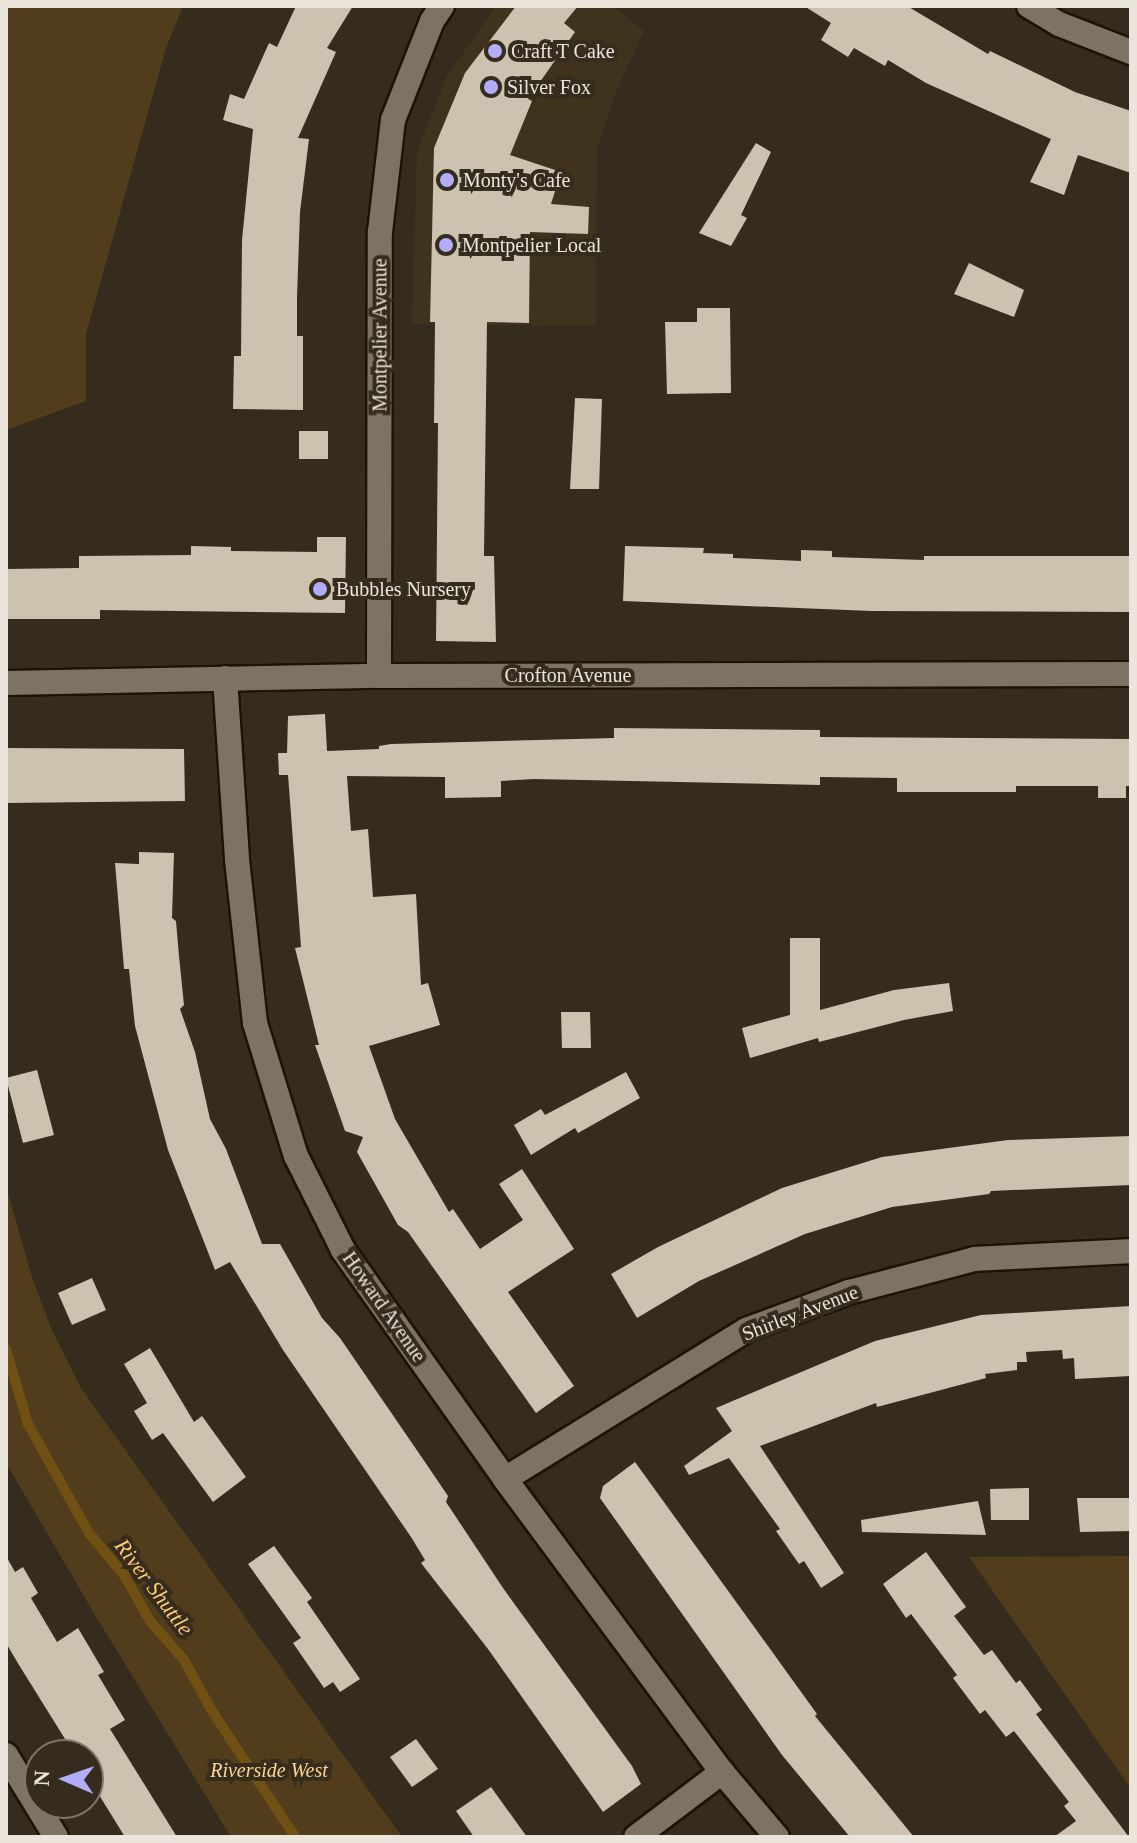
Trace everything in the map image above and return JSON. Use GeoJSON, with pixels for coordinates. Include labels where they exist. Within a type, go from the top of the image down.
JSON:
{"type":"FeatureCollection","features":[{"type":"Feature","properties":{"kind":"street","name":"Montpelier Avenue"},"geometry":{"type":"LineString","coordinates":[[379,676],[380,232],[393,120],[432,21],[442,6]]}},
{"type":"Feature","properties":{"kind":"street"},"geometry":{"type":"LineString","coordinates":[[1029,6],[1059,24],[1131,52]]}},
{"type":"Feature","properties":{"kind":"street","name":"Crofton Avenue"},"geometry":{"type":"LineString","coordinates":[[6,683],[379,676],[1131,674]]}},
{"type":"Feature","properties":{"kind":"street","name":"Howard Avenue"},"geometry":{"type":"LineString","coordinates":[[225,678],[238,871],[255,1023],[296,1156],[343,1250],[505,1479],[722,1772],[777,1837]]}},
{"type":"Feature","properties":{"kind":"street","name":"Shirley Avenue"},"geometry":{"type":"LineString","coordinates":[[505,1479],[746,1330],[849,1292],[975,1259],[1131,1251]]}},
{"type":"Feature","properties":{"kind":"street"},"geometry":{"type":"LineString","coordinates":[[6,1755],[56,1837]]}},
{"type":"Feature","properties":{"kind":"street"},"geometry":{"type":"LineString","coordinates":[[636,1837],[722,1772]]}},
{"type":"Feature","properties":{"kind":"shaded area"},"geometry":{"type":"Polygon","coordinates":[[[496,6],[613,6],[644,31],[619,85],[597,147],[596,326],[412,324],[417,151],[447,76],[496,6]]]}},
{"type":"Feature","properties":{"kind":"green space"},"geometry":{"type":"Polygon","coordinates":[[[6,6],[183,6],[166,48],[86,334],[86,401],[6,430],[6,6]]]}},
{"type":"Feature","properties":{"kind":"green space","name":"Riverside West"},"geometry":{"type":"Polygon","coordinates":[[[6,1186],[32,1277],[51,1328],[81,1388],[402,1837],[231,1837],[95,1615],[6,1463],[6,1186]]]}},
{"type":"Feature","properties":{"kind":"green space"},"geometry":{"type":"Polygon","coordinates":[[[1131,1556],[1131,1789],[969,1557],[1131,1556]]]}},
{"type":"Feature","properties":{"kind":"building"},"geometry":{"type":"Polygon","coordinates":[[[296,6],[353,6],[327,48],[336,52],[298,138],[309,139],[300,212],[297,298],[297,336],[303,336],[303,410],[233,409],[234,356],[241,356],[242,240],[253,129],[223,120],[230,94],[244,99],[269,43],[277,47],[296,6]]]}},
{"type":"Feature","properties":{"kind":"building"},"geometry":{"type":"Polygon","coordinates":[[[516,6],[578,6],[564,23],[575,32],[528,99],[532,101],[510,155],[561,172],[551,204],[589,207],[588,234],[530,232],[529,323],[487,322],[484,556],[494,556],[496,642],[436,641],[438,423],[434,423],[435,322],[430,322],[434,148],[465,73],[516,6]]]}},
{"type":"Feature","properties":{"kind":"building"},"geometry":{"type":"Polygon","coordinates":[[[804,6],[907,6],[988,54],[990,51],[1075,92],[1131,111],[1131,173],[1078,155],[1064,195],[1030,182],[1051,139],[926,83],[888,60],[885,66],[854,48],[848,57],[821,40],[831,23],[804,6]]]}},
{"type":"Feature","properties":{"kind":"building"},"geometry":{"type":"Polygon","coordinates":[[[756,143],[771,152],[741,215],[747,218],[731,246],[699,233],[756,143]]]}},
{"type":"Feature","properties":{"kind":"building"},"geometry":{"type":"Polygon","coordinates":[[[969,263],[1024,290],[1014,317],[954,294],[969,263]]]}},
{"type":"Feature","properties":{"kind":"building"},"geometry":{"type":"Polygon","coordinates":[[[697,308],[730,308],[731,393],[667,394],[665,322],[697,322],[697,308]]]}},
{"type":"Feature","properties":{"kind":"building"},"geometry":{"type":"Polygon","coordinates":[[[575,398],[602,399],[599,489],[570,489],[575,398]]]}},
{"type":"Feature","properties":{"kind":"building"},"geometry":{"type":"Polygon","coordinates":[[[299,431],[328,431],[328,459],[299,459],[299,431]]]}},
{"type":"Feature","properties":{"kind":"building"},"geometry":{"type":"Polygon","coordinates":[[[317,537],[346,537],[345,613],[100,610],[100,619],[6,619],[6,569],[79,568],[79,556],[191,555],[191,546],[231,547],[231,551],[317,552],[317,537]]]}},
{"type":"Feature","properties":{"kind":"building"},"geometry":{"type":"Polygon","coordinates":[[[625,546],[704,548],[703,553],[733,554],[733,558],[801,561],[801,550],[832,551],[832,557],[924,560],[924,556],[1131,556],[1131,612],[871,611],[623,601],[625,546]]]}},
{"type":"Feature","properties":{"kind":"building"},"geometry":{"type":"Polygon","coordinates":[[[325,714],[327,751],[379,749],[379,746],[391,744],[614,738],[614,728],[820,730],[820,737],[1131,739],[1131,786],[1126,786],[1126,798],[1098,798],[1098,786],[1016,786],[1016,792],[897,792],[897,778],[820,777],[820,785],[534,779],[501,781],[501,797],[445,798],[445,777],[347,776],[351,831],[368,829],[373,897],[416,894],[421,985],[428,983],[440,1025],[369,1046],[395,1119],[449,1212],[453,1209],[480,1249],[523,1220],[499,1184],[522,1169],[574,1249],[508,1292],[574,1386],[536,1413],[408,1232],[398,1225],[357,1152],[363,1137],[345,1131],[315,1045],[319,1045],[295,948],[301,947],[288,775],[279,775],[278,753],[287,753],[288,716],[325,714]]]}},
{"type":"Feature","properties":{"kind":"building"},"geometry":{"type":"Polygon","coordinates":[[[6,748],[184,749],[185,801],[6,803],[6,748]]]}},
{"type":"Feature","properties":{"kind":"building"},"geometry":{"type":"Polygon","coordinates":[[[139,852],[174,853],[172,918],[176,921],[184,1005],[180,1009],[195,1052],[210,1119],[226,1149],[262,1244],[280,1244],[322,1318],[340,1338],[448,1496],[446,1502],[503,1588],[632,1766],[641,1784],[603,1812],[488,1649],[421,1563],[425,1560],[411,1537],[283,1350],[230,1262],[215,1270],[168,1150],[135,1026],[129,969],[124,969],[115,863],[139,864],[139,852]]]}},
{"type":"Feature","properties":{"kind":"building"},"geometry":{"type":"Polygon","coordinates":[[[790,938],[820,938],[820,1010],[894,990],[949,983],[953,1011],[819,1042],[818,1038],[750,1058],[742,1028],[790,1015],[790,938]]]}},
{"type":"Feature","properties":{"kind":"building"},"geometry":{"type":"Polygon","coordinates":[[[561,1012],[590,1012],[591,1048],[562,1048],[561,1012]]]}},
{"type":"Feature","properties":{"kind":"building"},"geometry":{"type":"Polygon","coordinates":[[[37,1070],[54,1135],[23,1143],[6,1078],[37,1070]]]}},
{"type":"Feature","properties":{"kind":"building"},"geometry":{"type":"Polygon","coordinates":[[[626,1072],[640,1098],[578,1133],[575,1128],[531,1155],[514,1125],[541,1109],[545,1115],[626,1072]]]}},
{"type":"Feature","properties":{"kind":"building"},"geometry":{"type":"Polygon","coordinates":[[[1131,1136],[1131,1185],[991,1191],[989,1194],[892,1207],[805,1234],[699,1281],[637,1318],[611,1274],[658,1247],[782,1188],[882,1157],[1008,1140],[1131,1136]]]}},
{"type":"Feature","properties":{"kind":"building"},"geometry":{"type":"Polygon","coordinates":[[[92,1278],[106,1310],[72,1325],[58,1293],[92,1278]]]}},
{"type":"Feature","properties":{"kind":"building"},"geometry":{"type":"Polygon","coordinates":[[[1131,1306],[1131,1376],[1075,1379],[1074,1358],[1063,1359],[1062,1350],[1026,1352],[1027,1362],[1017,1362],[1017,1370],[985,1374],[986,1378],[877,1407],[876,1403],[760,1446],[844,1573],[821,1588],[804,1561],[799,1564],[776,1531],[780,1529],[729,1458],[689,1475],[684,1466],[732,1431],[716,1408],[875,1341],[981,1315],[1131,1306]]]}},
{"type":"Feature","properties":{"kind":"building"},"geometry":{"type":"Polygon","coordinates":[[[150,1348],[194,1422],[202,1416],[246,1477],[213,1502],[163,1433],[152,1440],[134,1411],[147,1403],[124,1364],[150,1348]]]}},
{"type":"Feature","properties":{"kind":"building"},"geometry":{"type":"Polygon","coordinates":[[[635,1462],[817,1714],[815,1716],[914,1837],[850,1837],[782,1755],[600,1498],[603,1486],[635,1462]]]}},
{"type":"Feature","properties":{"kind":"building"},"geometry":{"type":"Polygon","coordinates":[[[1029,1488],[1029,1520],[991,1520],[990,1489],[1029,1488]]]}},
{"type":"Feature","properties":{"kind":"building"},"geometry":{"type":"Polygon","coordinates":[[[1077,1498],[1131,1498],[1131,1531],[1080,1532],[1077,1498]]]}},
{"type":"Feature","properties":{"kind":"building"},"geometry":{"type":"Polygon","coordinates":[[[978,1501],[986,1535],[862,1532],[861,1520],[978,1501]]]}},
{"type":"Feature","properties":{"kind":"building"},"geometry":{"type":"Polygon","coordinates":[[[274,1546],[312,1598],[307,1602],[360,1679],[340,1692],[333,1682],[324,1688],[293,1643],[301,1638],[248,1564],[274,1546]]]}},
{"type":"Feature","properties":{"kind":"building"},"geometry":{"type":"Polygon","coordinates":[[[926,1552],[966,1607],[954,1616],[984,1655],[992,1650],[1016,1683],[1020,1680],[1042,1710],[1036,1714],[1129,1837],[1054,1837],[1076,1821],[1064,1806],[1069,1802],[1014,1731],[1006,1737],[985,1710],[980,1714],[953,1678],[957,1675],[911,1614],[906,1618],[883,1584],[926,1552]]]}},
{"type":"Feature","properties":{"kind":"building"},"geometry":{"type":"Polygon","coordinates":[[[6,1556],[15,1572],[23,1567],[38,1593],[31,1598],[57,1642],[78,1628],[104,1672],[98,1675],[125,1720],[110,1729],[177,1837],[125,1837],[104,1803],[104,1739],[65,1739],[6,1643],[6,1556]]]}},
{"type":"Feature","properties":{"kind":"building"},"geometry":{"type":"Polygon","coordinates":[[[416,1739],[438,1769],[412,1787],[390,1757],[416,1739]]]}},
{"type":"Feature","properties":{"kind":"building"},"geometry":{"type":"Polygon","coordinates":[[[491,1787],[527,1837],[474,1837],[456,1811],[491,1787]]]}},
{"type":"Feature","properties":{"kind":"waterway","name":"River Shuttle"},"geometry":{"type":"LineString","coordinates":[[6,1349],[28,1424],[89,1533],[124,1575],[150,1621],[184,1660],[212,1711],[295,1837]]}},
{"type":"Feature","properties":{"kind":"place","name":"Craft T Cake"},"geometry":{"type":"Point","coordinates":[495,51]}},
{"type":"Feature","properties":{"kind":"place","name":"Silver Fox"},"geometry":{"type":"Point","coordinates":[491,87]}},
{"type":"Feature","properties":{"kind":"place","name":"Monty's Cafe"},"geometry":{"type":"Point","coordinates":[447,180]}},
{"type":"Feature","properties":{"kind":"place","name":"Montpelier Local"},"geometry":{"type":"Point","coordinates":[446,245]}},
{"type":"Feature","properties":{"kind":"place","name":"Bubbles Nursery"},"geometry":{"type":"Point","coordinates":[320,589]}}]}
